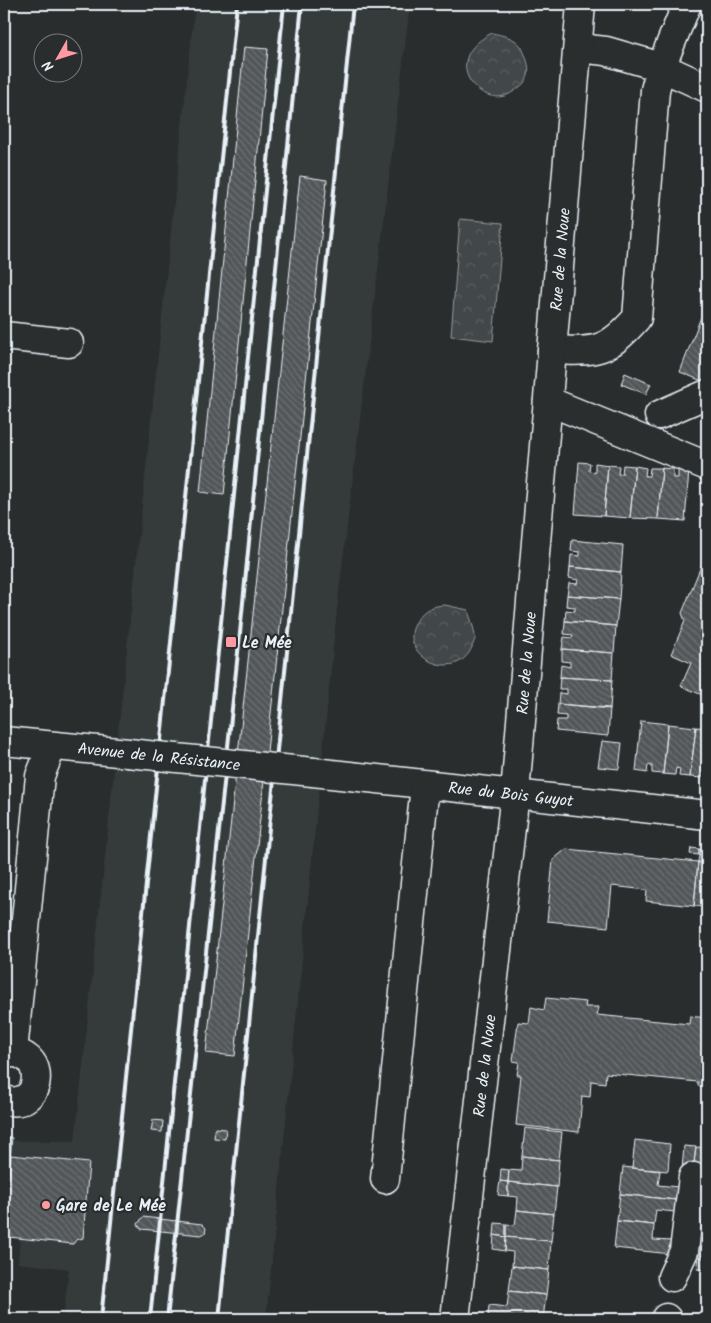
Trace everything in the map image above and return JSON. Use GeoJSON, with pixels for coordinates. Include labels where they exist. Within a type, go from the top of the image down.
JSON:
{"type":"FeatureCollection","features":[{"type":"Feature","properties":{"kind":"street","name":"Rue de la Noue"},"geometry":{"type":"LineString","coordinates":[[454,1319],[515,793],[581,4]]}},
{"type":"Feature","properties":{"kind":"street"},"geometry":{"type":"LineString","coordinates":[[552,350],[590,351],[618,339],[637,318],[655,90],[687,4]]}},
{"type":"Feature","properties":{"kind":"street"},"geometry":{"type":"LineString","coordinates":[[578,48],[606,51],[662,67],[707,88]]}},
{"type":"Feature","properties":{"kind":"street"},"geometry":{"type":"LineString","coordinates":[[4,336],[69,343]]}},
{"type":"Feature","properties":{"kind":"street"},"geometry":{"type":"LineString","coordinates":[[659,415],[707,394]]}},
{"type":"Feature","properties":{"kind":"street"},"geometry":{"type":"LineString","coordinates":[[548,401],[707,466]]}},
{"type":"Feature","properties":{"kind":"street","name":"Avenue de la Résistance"},"geometry":{"type":"LineString","coordinates":[[4,741],[313,772]]}},
{"type":"Feature","properties":{"kind":"street"},"geometry":{"type":"LineString","coordinates":[[4,1100],[17,1102],[24,1099],[37,1080],[36,1072],[28,1058],[8,1053],[40,776],[52,746]]}},
{"type":"Feature","properties":{"kind":"street","name":"Rue du Bois Guyot"},"geometry":{"type":"LineString","coordinates":[[313,772],[707,815]]}},
{"type":"Feature","properties":{"kind":"street"},"geometry":{"type":"LineString","coordinates":[[385,1180],[425,785]]}},
{"type":"Feature","properties":{"kind":"street"},"geometry":{"type":"LineString","coordinates":[[672,1277],[684,1251],[693,1177]]}},
{"type":"Feature","properties":{"kind":"shaded area"},"geometry":{"type":"Polygon","coordinates":[[[195,4],[410,4],[337,609],[266,1319],[63,1319],[69,1269],[18,1263],[20,1239],[9,1237],[8,1232],[4,1229],[12,1141],[75,1141],[195,4]]]}},
{"type":"Feature","properties":{"kind":"green space"},"geometry":{"type":"Polygon","coordinates":[[[492,33],[517,42],[524,51],[529,68],[525,82],[521,86],[511,93],[500,97],[478,90],[470,81],[466,69],[467,57],[475,45],[492,33]]]}},
{"type":"Feature","properties":{"kind":"green space"},"geometry":{"type":"Polygon","coordinates":[[[460,219],[503,223],[493,341],[451,336],[460,219]]]}},
{"type":"Feature","properties":{"kind":"green space"},"geometry":{"type":"Polygon","coordinates":[[[445,605],[468,610],[475,637],[472,647],[464,658],[454,664],[442,665],[431,662],[421,655],[414,646],[412,636],[415,624],[424,612],[435,606],[445,605]]]}},
{"type":"Feature","properties":{"kind":"building"},"geometry":{"type":"Polygon","coordinates":[[[244,47],[268,49],[224,495],[200,492],[244,47]]]}},
{"type":"Feature","properties":{"kind":"building"},"geometry":{"type":"Polygon","coordinates":[[[300,176],[327,180],[235,1056],[206,1053],[300,176]]]}},
{"type":"Feature","properties":{"kind":"building"},"geometry":{"type":"Polygon","coordinates":[[[707,301],[707,383],[680,372],[707,301]]]}},
{"type":"Feature","properties":{"kind":"building"},"geometry":{"type":"Polygon","coordinates":[[[625,373],[651,384],[646,394],[621,384],[625,373]]]}},
{"type":"Feature","properties":{"kind":"building"},"geometry":{"type":"Polygon","coordinates":[[[579,462],[590,463],[589,471],[595,472],[595,463],[608,465],[604,516],[575,514],[579,462]]]}},
{"type":"Feature","properties":{"kind":"building"},"geometry":{"type":"Polygon","coordinates":[[[608,465],[619,466],[618,474],[622,474],[623,465],[635,466],[630,518],[604,516],[608,465]]]}},
{"type":"Feature","properties":{"kind":"building"},"geometry":{"type":"Polygon","coordinates":[[[635,466],[646,468],[645,476],[649,476],[650,468],[662,468],[658,519],[630,518],[635,466]]]}},
{"type":"Feature","properties":{"kind":"building"},"geometry":{"type":"Polygon","coordinates":[[[662,468],[673,469],[673,478],[678,478],[678,469],[689,470],[685,521],[658,519],[662,468]]]}},
{"type":"Feature","properties":{"kind":"building"},"geometry":{"type":"Polygon","coordinates":[[[572,540],[623,545],[621,572],[570,567],[571,555],[580,556],[580,552],[571,551],[572,540]]]}},
{"type":"Feature","properties":{"kind":"building"},"geometry":{"type":"Polygon","coordinates":[[[707,551],[707,697],[681,686],[691,663],[671,654],[685,621],[682,613],[707,551]]]}},
{"type":"Feature","properties":{"kind":"building"},"geometry":{"type":"Polygon","coordinates":[[[570,567],[621,572],[619,599],[567,595],[569,583],[577,584],[578,580],[569,578],[570,567]]]}},
{"type":"Feature","properties":{"kind":"building"},"geometry":{"type":"Polygon","coordinates":[[[567,595],[619,599],[616,626],[565,621],[566,610],[575,611],[575,607],[566,606],[567,595]]]}},
{"type":"Feature","properties":{"kind":"building"},"geometry":{"type":"Polygon","coordinates":[[[565,621],[616,626],[614,653],[562,649],[564,637],[572,638],[573,635],[564,634],[565,621]]]}},
{"type":"Feature","properties":{"kind":"building"},"geometry":{"type":"Polygon","coordinates":[[[562,649],[614,653],[612,680],[560,677],[561,665],[570,667],[570,662],[562,661],[562,649]]]}},
{"type":"Feature","properties":{"kind":"building"},"geometry":{"type":"Polygon","coordinates":[[[560,677],[612,680],[610,709],[558,704],[559,693],[567,694],[567,689],[559,689],[560,677]]]}},
{"type":"Feature","properties":{"kind":"building"},"geometry":{"type":"Polygon","coordinates":[[[558,704],[610,708],[608,736],[556,731],[557,720],[566,720],[566,716],[557,715],[558,704]]]}},
{"type":"Feature","properties":{"kind":"building"},"geometry":{"type":"Polygon","coordinates":[[[641,721],[668,724],[663,774],[652,773],[652,766],[648,765],[647,773],[636,771],[641,721]]]}},
{"type":"Feature","properties":{"kind":"building"},"geometry":{"type":"Polygon","coordinates":[[[668,724],[696,727],[690,777],[679,776],[680,769],[676,768],[675,775],[663,774],[668,724]]]}},
{"type":"Feature","properties":{"kind":"building"},"geometry":{"type":"Polygon","coordinates":[[[696,727],[707,728],[707,772],[703,771],[702,778],[690,777],[696,727]]]}},
{"type":"Feature","properties":{"kind":"building"},"geometry":{"type":"Polygon","coordinates":[[[602,741],[622,743],[619,769],[598,767],[602,741]]]}},
{"type":"Feature","properties":{"kind":"building"},"geometry":{"type":"Polygon","coordinates":[[[691,848],[699,849],[699,855],[690,854],[691,848]]]}},
{"type":"Feature","properties":{"kind":"building"},"geometry":{"type":"Polygon","coordinates":[[[566,849],[698,862],[694,906],[646,901],[647,890],[612,886],[608,927],[547,921],[553,860],[566,849]]]}},
{"type":"Feature","properties":{"kind":"building"},"geometry":{"type":"Polygon","coordinates":[[[699,849],[707,849],[707,907],[694,906],[698,862],[702,863],[703,855],[699,855],[699,849]]]}},
{"type":"Feature","properties":{"kind":"building"},"geometry":{"type":"Polygon","coordinates":[[[699,855],[703,855],[702,863],[698,862],[699,855]]]}},
{"type":"Feature","properties":{"kind":"building"},"geometry":{"type":"Polygon","coordinates":[[[546,998],[586,1002],[585,1007],[599,1007],[597,1015],[689,1024],[690,1016],[706,1018],[707,1007],[707,1088],[698,1086],[698,1082],[606,1073],[605,1083],[591,1081],[590,1097],[582,1096],[579,1132],[516,1125],[521,1075],[517,1075],[519,1062],[513,1061],[518,1022],[529,1023],[531,1007],[544,1010],[546,998]]]}},
{"type":"Feature","properties":{"kind":"building"},"geometry":{"type":"Polygon","coordinates":[[[153,1120],[163,1121],[162,1132],[151,1131],[153,1120]]]}},
{"type":"Feature","properties":{"kind":"building"},"geometry":{"type":"Polygon","coordinates":[[[215,1128],[226,1129],[225,1139],[214,1138],[215,1128]]]}},
{"type":"Feature","properties":{"kind":"building"},"geometry":{"type":"Polygon","coordinates":[[[525,1128],[562,1132],[559,1160],[522,1156],[525,1128]]]}},
{"type":"Feature","properties":{"kind":"building"},"geometry":{"type":"Polygon","coordinates":[[[4,1137],[12,1138],[4,1222],[4,1137]]]}},
{"type":"Feature","properties":{"kind":"building"},"geometry":{"type":"Polygon","coordinates":[[[635,1140],[670,1144],[668,1171],[632,1168],[635,1140]]]}},
{"type":"Feature","properties":{"kind":"building"},"geometry":{"type":"Polygon","coordinates":[[[684,1146],[696,1147],[693,1171],[682,1170],[684,1146]]]}},
{"type":"Feature","properties":{"kind":"building"},"geometry":{"type":"Polygon","coordinates":[[[696,1147],[707,1148],[705,1172],[693,1171],[696,1147]]]}},
{"type":"Feature","properties":{"kind":"building","name":"Gare de Le Mée"},"geometry":{"type":"Polygon","coordinates":[[[11,1155],[89,1163],[83,1238],[76,1240],[73,1244],[9,1237],[8,1232],[4,1229],[4,1222],[11,1155]]]}},
{"type":"Feature","properties":{"kind":"building"},"geometry":{"type":"Polygon","coordinates":[[[522,1156],[559,1160],[557,1187],[508,1182],[509,1170],[521,1171],[522,1156]]]}},
{"type":"Feature","properties":{"kind":"building"},"geometry":{"type":"Polygon","coordinates":[[[623,1167],[660,1171],[658,1185],[678,1187],[676,1200],[620,1194],[623,1167]]]}},
{"type":"Feature","properties":{"kind":"building"},"geometry":{"type":"Polygon","coordinates":[[[501,1169],[509,1170],[508,1182],[500,1181],[501,1169]]]}},
{"type":"Feature","properties":{"kind":"building"},"geometry":{"type":"Polygon","coordinates":[[[500,1181],[508,1182],[508,1196],[498,1195],[500,1181]]]}},
{"type":"Feature","properties":{"kind":"building"},"geometry":{"type":"Polygon","coordinates":[[[508,1182],[557,1187],[554,1214],[517,1210],[518,1197],[508,1196],[508,1182]]]}},
{"type":"Feature","properties":{"kind":"building"},"geometry":{"type":"Polygon","coordinates":[[[705,1191],[707,1191],[707,1203],[704,1203],[705,1191]]]}},
{"type":"Feature","properties":{"kind":"building"},"geometry":{"type":"Polygon","coordinates":[[[620,1194],[676,1200],[675,1212],[656,1210],[654,1225],[617,1221],[620,1194]]]}},
{"type":"Feature","properties":{"kind":"building"},"geometry":{"type":"Polygon","coordinates":[[[704,1203],[707,1203],[707,1215],[703,1215],[704,1203]]]}},
{"type":"Feature","properties":{"kind":"building"},"geometry":{"type":"Polygon","coordinates":[[[517,1210],[554,1214],[551,1241],[506,1237],[506,1224],[515,1225],[517,1210]]]}},
{"type":"Feature","properties":{"kind":"building"},"geometry":{"type":"Polygon","coordinates":[[[143,1217],[202,1224],[206,1228],[205,1233],[201,1235],[141,1229],[138,1224],[143,1217]]]}},
{"type":"Feature","properties":{"kind":"building"},"geometry":{"type":"Polygon","coordinates":[[[617,1221],[654,1225],[653,1240],[672,1241],[671,1254],[614,1248],[617,1221]]]}},
{"type":"Feature","properties":{"kind":"building"},"geometry":{"type":"Polygon","coordinates":[[[495,1223],[506,1224],[506,1237],[494,1235],[495,1223]]]}},
{"type":"Feature","properties":{"kind":"building"},"geometry":{"type":"Polygon","coordinates":[[[494,1235],[506,1237],[505,1251],[493,1249],[494,1235]]]}},
{"type":"Feature","properties":{"kind":"building"},"geometry":{"type":"Polygon","coordinates":[[[506,1237],[551,1241],[549,1270],[512,1266],[513,1252],[505,1251],[506,1237]]]}},
{"type":"Feature","properties":{"kind":"building"},"geometry":{"type":"Polygon","coordinates":[[[700,1244],[707,1244],[707,1258],[699,1257],[700,1244]]]}},
{"type":"Feature","properties":{"kind":"building"},"geometry":{"type":"Polygon","coordinates":[[[699,1257],[707,1258],[707,1270],[697,1269],[699,1257]]]}},
{"type":"Feature","properties":{"kind":"building"},"geometry":{"type":"Polygon","coordinates":[[[512,1266],[549,1270],[546,1295],[509,1291],[512,1266]]]}},
{"type":"Feature","properties":{"kind":"building"},"geometry":{"type":"Polygon","coordinates":[[[509,1291],[546,1295],[543,1319],[488,1317],[489,1305],[507,1307],[509,1291]]]}},
{"type":"Feature","properties":{"kind":"building"},"geometry":{"type":"Polygon","coordinates":[[[488,1317],[510,1319],[487,1319],[488,1317]]]}},
{"type":"Feature","properties":{"kind":"railway"},"geometry":{"type":"LineString","coordinates":[[101,1319],[237,4]]}},
{"type":"Feature","properties":{"kind":"railway"},"geometry":{"type":"LineString","coordinates":[[150,1319],[284,4]]}},
{"type":"Feature","properties":{"kind":"railway"},"geometry":{"type":"LineString","coordinates":[[167,1319],[239,643],[302,4]]}},
{"type":"Feature","properties":{"kind":"railway"},"geometry":{"type":"LineString","coordinates":[[219,1319],[353,4]]}},
{"type":"Feature","properties":{"kind":"place","name":"Le Mée"},"geometry":{"type":"Point","coordinates":[231,642]}},
{"type":"Feature","properties":{"kind":"place","name":"Gare de Le Mée"},"geometry":{"type":"Point","coordinates":[46,1205]}}]}
